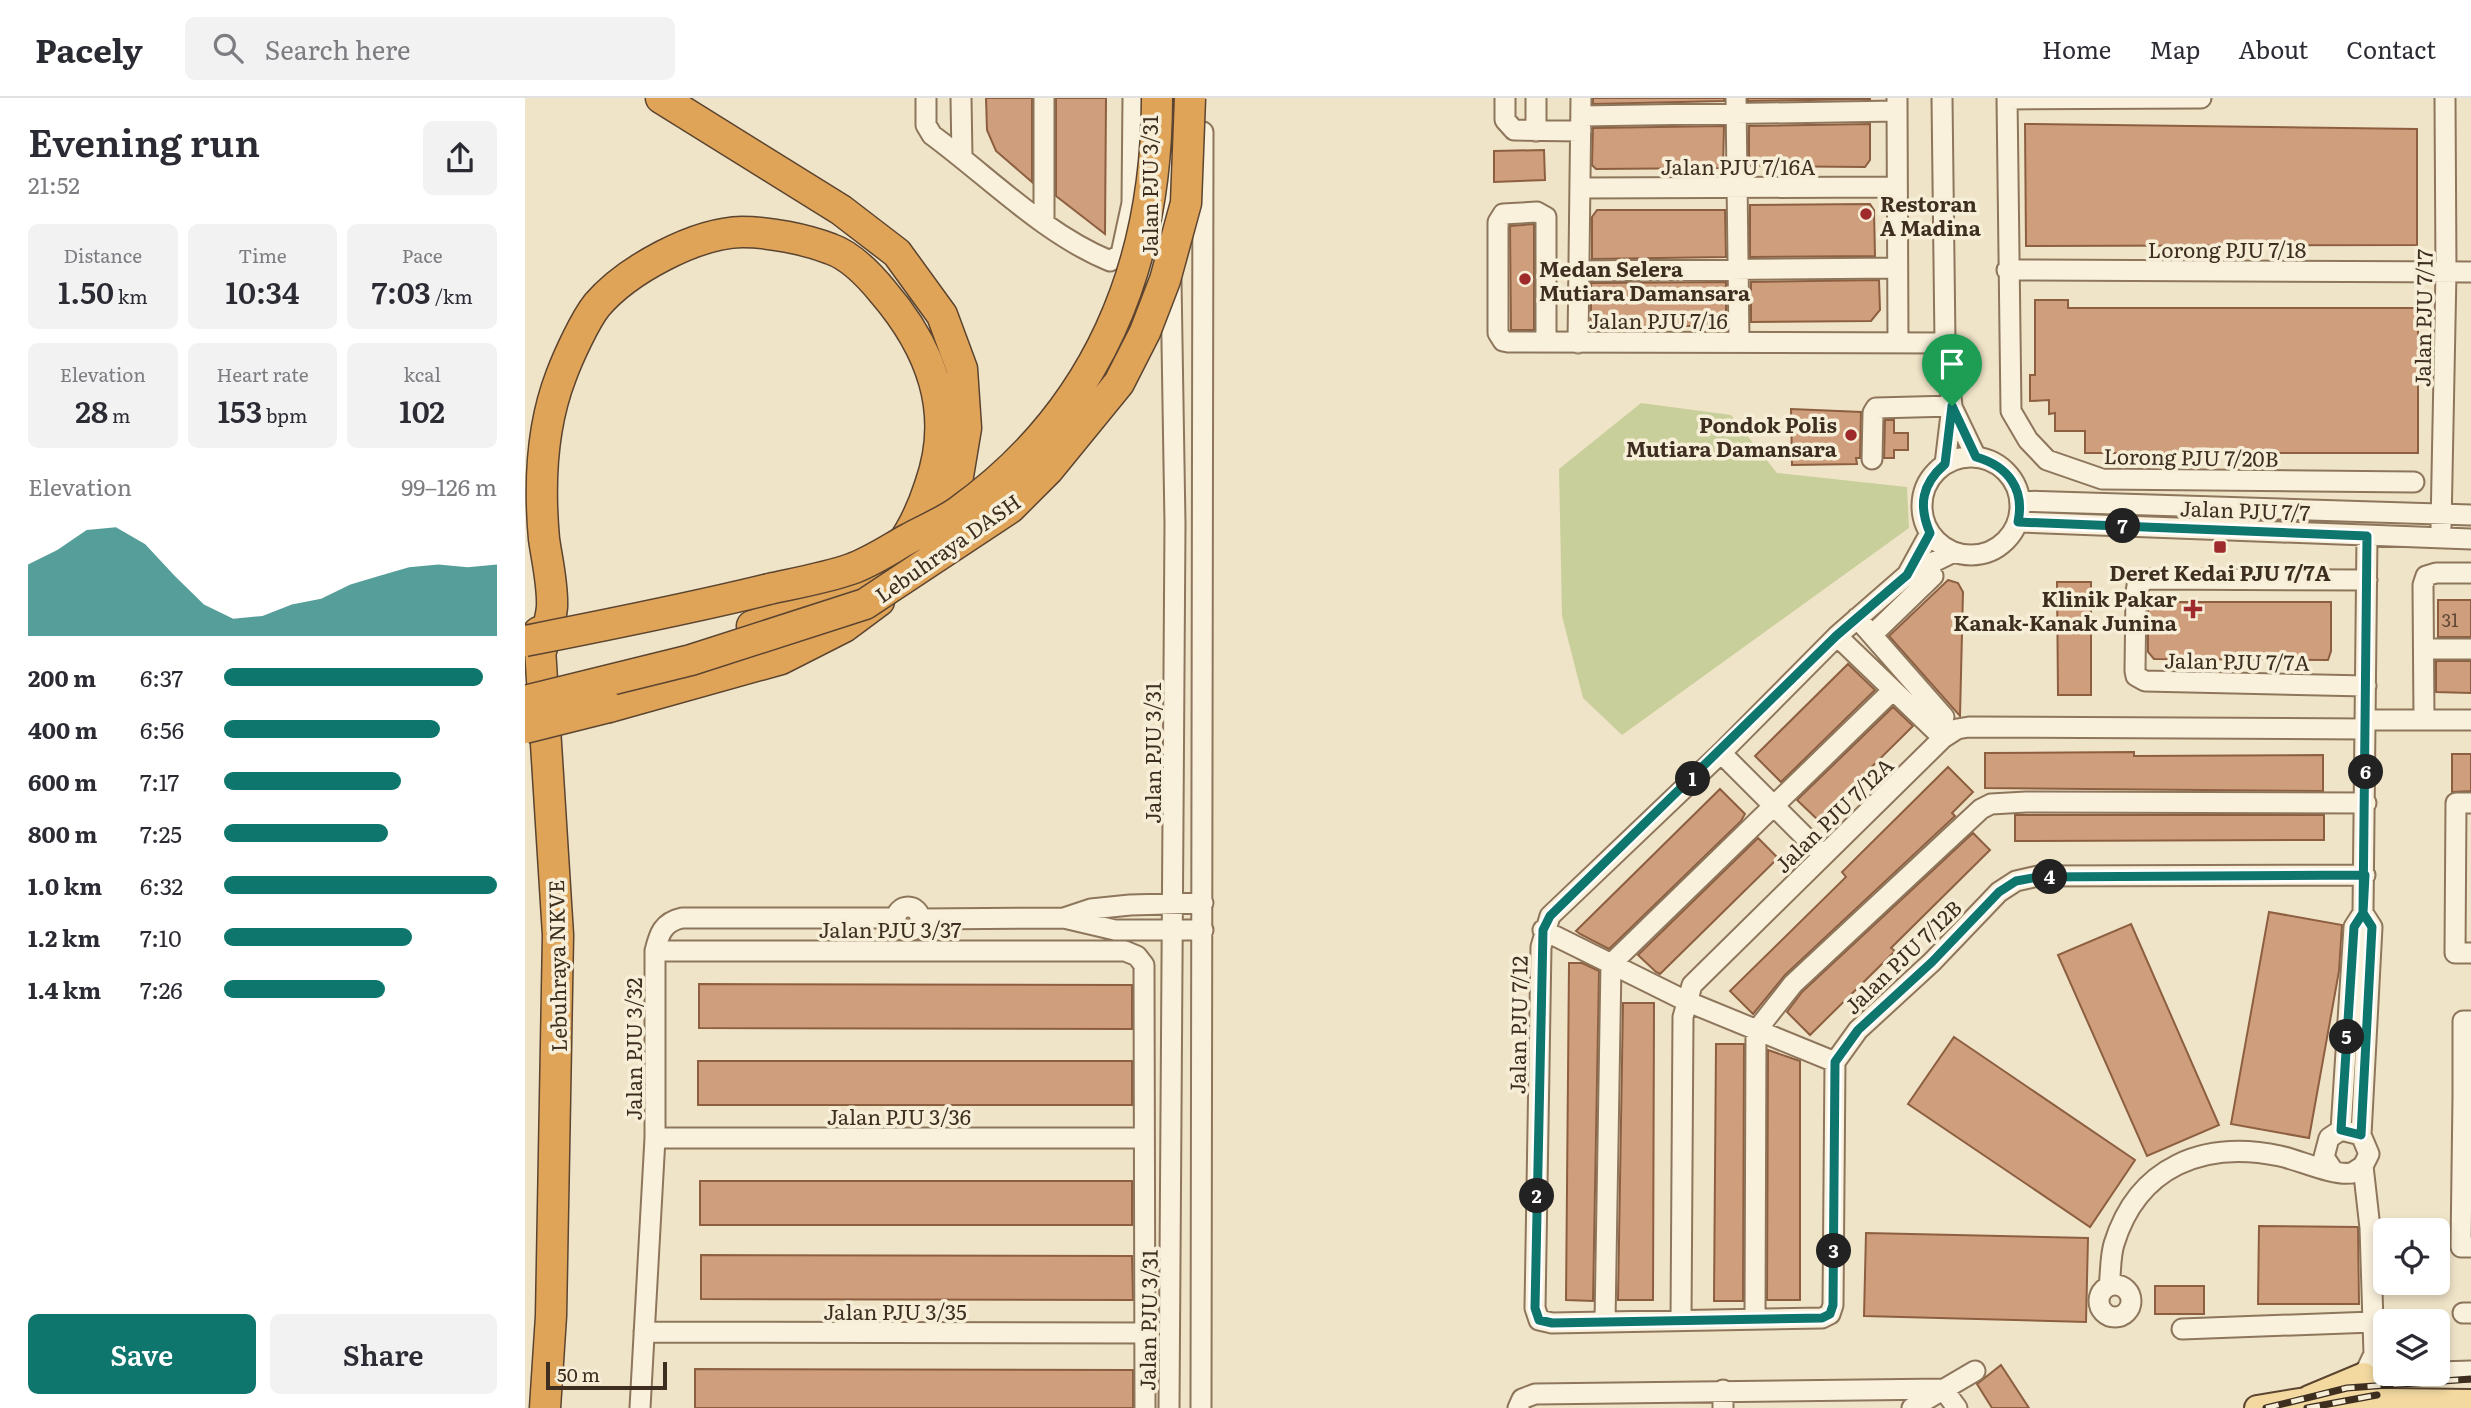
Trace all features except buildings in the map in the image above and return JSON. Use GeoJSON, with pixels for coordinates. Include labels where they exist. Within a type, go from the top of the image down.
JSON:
{"type":"FeatureCollection","features":[{"type":"Feature","properties":{"kind":"highway"},"geometry":{"type":"LineString","coordinates":[[525,728],[781,659],[844,627],[895,590],[933,539],[957,482],[965,428],[962,369],[942,315],[897,253],[841,210],[661,98]]}},
{"type":"Feature","properties":{"kind":"highway","name":"Lebuhraya DASH"},"geometry":{"type":"LineString","coordinates":[[533,646],[852,569],[957,513],[1004,475],[1059,413],[1106,344],[1127,291],[1143,234],[1154,174],[1157,98]]}},
{"type":"Feature","properties":{"kind":"highway","name":"Lebuhraya DASH"},"geometry":{"type":"LineString","coordinates":[[525,701],[691,660],[865,604],[1010,508],[1048,470],[1119,383],[1145,332],[1165,280],[1186,202],[1190,98]]}},
{"type":"Feature","properties":{"kind":"highway"},"geometry":{"type":"LineString","coordinates":[[525,688],[700,644],[842,593],[879,570],[918,521],[937,468],[942,417],[932,371],[910,323],[869,274],[833,249],[740,232],[688,244],[643,266],[597,306],[561,375],[544,442],[541,503],[551,607],[533,646]]}},
{"type":"Feature","properties":{"kind":"highway","name":"Lebuhraya NKVE"},"geometry":{"type":"LineString","coordinates":[[525,526],[558,935],[551,1316],[545,1408]]}},
{"type":"Feature","properties":{"kind":"main road"},"geometry":{"type":"LineString","coordinates":[[2305,1400],[2373,1370]]}},
{"type":"Feature","properties":{"kind":"main road"},"geometry":{"type":"LineString","coordinates":[[2257,1408],[2305,1400],[2471,1402]]}},
{"type":"Feature","properties":{"kind":"street"},"geometry":{"type":"LineString","coordinates":[[926,98],[928,130],[1044,221],[1088,252],[1110,261],[1121,254],[1132,202],[1133,98]]}},
{"type":"Feature","properties":{"kind":"street"},"geometry":{"type":"LineString","coordinates":[[961,98],[962,157]]}},
{"type":"Feature","properties":{"kind":"street"},"geometry":{"type":"LineString","coordinates":[[1044,98],[1044,221]]}},
{"type":"Feature","properties":{"kind":"street","name":"Jalan PJU 3/31"},"geometry":{"type":"LineString","coordinates":[[1169,1408],[1173,931],[1172,98]]}},
{"type":"Feature","properties":{"kind":"street"},"geometry":{"type":"LineString","coordinates":[[1201,1408],[1203,98]]}},
{"type":"Feature","properties":{"kind":"street"},"geometry":{"type":"LineString","coordinates":[[1505,98],[1507,126],[1514,130],[1537,131],[1581,115],[1736,106],[1897,105],[1898,343]]}},
{"type":"Feature","properties":{"kind":"street"},"geometry":{"type":"LineString","coordinates":[[1536,98],[1537,131]]}},
{"type":"Feature","properties":{"kind":"street"},"geometry":{"type":"LineString","coordinates":[[1943,98],[1945,343],[1952,406],[1945,464]]}},
{"type":"Feature","properties":{"kind":"street"},"geometry":{"type":"LineString","coordinates":[[2007,99],[2201,98]]}},
{"type":"Feature","properties":{"kind":"street","name":"Jalan PJU 7/17"},"geometry":{"type":"LineString","coordinates":[[2441,539],[2447,272],[2445,98]]}},
{"type":"Feature","properties":{"kind":"street","name":"Lorong PJU 7/20B"},"geometry":{"type":"LineString","coordinates":[[2007,99],[2007,270],[2011,411],[2028,440],[2047,460],[2102,479],[2414,482]]}},
{"type":"Feature","properties":{"kind":"street"},"geometry":{"type":"LineString","coordinates":[[1736,106],[1739,342]]}},
{"type":"Feature","properties":{"kind":"street","name":"Jalan PJU 7/16"},"geometry":{"type":"LineString","coordinates":[[1581,115],[1578,343],[1945,343]]}},
{"type":"Feature","properties":{"kind":"street","name":"Jalan PJU 7/16A"},"geometry":{"type":"LineString","coordinates":[[1580,188],[1897,187]]}},
{"type":"Feature","properties":{"kind":"street"},"geometry":{"type":"LineString","coordinates":[[1546,342],[1546,217],[1537,212],[1503,214],[1498,222],[1500,337],[1508,342],[1578,343]]}},
{"type":"Feature","properties":{"kind":"street"},"geometry":{"type":"LineString","coordinates":[[1577,271],[1897,268]]}},
{"type":"Feature","properties":{"kind":"street","name":"Lorong PJU 7/18"},"geometry":{"type":"LineString","coordinates":[[2007,270],[2471,272]]}},
{"type":"Feature","properties":{"kind":"street"},"geometry":{"type":"LineString","coordinates":[[1952,406],[1976,457]]}},
{"type":"Feature","properties":{"kind":"street"},"geometry":{"type":"LineString","coordinates":[[1872,459],[1873,413],[1876,408],[1952,406]]}},
{"type":"Feature","properties":{"kind":"street"},"geometry":{"type":"LineString","coordinates":[[1976,457],[1993,462],[2006,471],[2016,485],[2020,501],[2018,522],[1999,546],[1970,555],[1955,552],[1930,533],[1922,504],[1925,488],[1933,475],[1945,464],[1960,458],[1976,457]]}},
{"type":"Feature","properties":{"kind":"street","name":"Jalan PJU 7/7"},"geometry":{"type":"LineString","coordinates":[[2020,501],[2471,515]]}},
{"type":"Feature","properties":{"kind":"street","name":"Jalan PJU 7/7"},"geometry":{"type":"LineString","coordinates":[[2018,522],[2471,539]]}},
{"type":"Feature","properties":{"kind":"street","name":"Jalan PJU 7/12"},"geometry":{"type":"LineString","coordinates":[[1907,575],[1930,533]]}},
{"type":"Feature","properties":{"kind":"street"},"geometry":{"type":"LineString","coordinates":[[2109,1286],[2113,1246],[2122,1222],[2148,1183],[2165,1169],[2195,1156],[2229,1151],[2282,1156],[2326,1144],[2341,1130],[2354,927],[2363,913],[2365,875],[2367,536]]}},
{"type":"Feature","properties":{"kind":"street","name":"Jalan PJU 7/12"},"geometry":{"type":"LineString","coordinates":[[1681,1320],[1539,1320],[1535,1308],[1543,930],[1550,916],[1721,753],[1836,636],[1907,575],[1955,552]]}},
{"type":"Feature","properties":{"kind":"street"},"geometry":{"type":"LineString","coordinates":[[2424,720],[2423,585],[2426,576],[2436,573],[2471,573]]}},
{"type":"Feature","properties":{"kind":"street"},"geometry":{"type":"LineString","coordinates":[[1872,635],[1933,576]]}},
{"type":"Feature","properties":{"kind":"street","name":"Jalan PJU 7/7A"},"geometry":{"type":"LineString","coordinates":[[2366,686],[2145,681],[2136,676],[2135,671],[2136,592],[2137,586],[2147,579],[2367,580]]}},
{"type":"Feature","properties":{"kind":"street"},"geometry":{"type":"LineString","coordinates":[[1857,618],[1944,717]]}},
{"type":"Feature","properties":{"kind":"street"},"geometry":{"type":"LineString","coordinates":[[1836,636],[1943,738]]}},
{"type":"Feature","properties":{"kind":"street"},"geometry":{"type":"LineString","coordinates":[[2425,649],[2471,649]]}},
{"type":"Feature","properties":{"kind":"street"},"geometry":{"type":"LineString","coordinates":[[1605,1322],[1611,964],[1893,690]]}},
{"type":"Feature","properties":{"kind":"street","name":"Jalan PJU 7/12A"},"geometry":{"type":"LineString","coordinates":[[1686,1001],[1692,985],[1943,738],[1957,729],[2365,725],[2424,720],[2471,720]]}},
{"type":"Feature","properties":{"kind":"street"},"geometry":{"type":"LineString","coordinates":[[1721,753],[1823,855]]}},
{"type":"Feature","properties":{"kind":"street"},"geometry":{"type":"LineString","coordinates":[[1755,1318],[1756,1031],[1803,975],[1971,818],[1991,804],[2366,803]]}},
{"type":"Feature","properties":{"kind":"street"},"geometry":{"type":"LineString","coordinates":[[2471,803],[2456,803],[2463,874],[2455,953],[2471,953]]}},
{"type":"Feature","properties":{"kind":"street","name":"Jalan PJU 7/12B"},"geometry":{"type":"LineString","coordinates":[[1835,1062],[1858,1030],[1932,962],[1999,892],[2016,881],[2038,877],[2365,875]]}},
{"type":"Feature","properties":{"kind":"street"},"geometry":{"type":"LineString","coordinates":[[1064,918],[1091,909],[1203,903]]}},
{"type":"Feature","properties":{"kind":"street","name":"Jalan PJU 3/32"},"geometry":{"type":"LineString","coordinates":[[640,1408],[655,1138],[655,951],[664,927],[672,920],[681,918],[896,918],[899,911],[911,907],[918,911],[920,919],[1064,918]]}},
{"type":"Feature","properties":{"kind":"street"},"geometry":{"type":"LineString","coordinates":[[2363,913],[2372,927],[2361,1135],[2368,1147],[2357,1170],[2370,1228],[2373,1331]]}},
{"type":"Feature","properties":{"kind":"street"},"geometry":{"type":"LineString","coordinates":[[1064,918],[1115,930],[1203,930]]}},
{"type":"Feature","properties":{"kind":"street"},"geometry":{"type":"LineString","coordinates":[[1543,930],[1686,1001],[1835,1062],[1833,1305],[1830,1314],[1822,1318],[1681,1320],[1686,1001]]}},
{"type":"Feature","properties":{"kind":"street","name":"Jalan PJU 3/37"},"geometry":{"type":"LineString","coordinates":[[655,951],[1125,951],[1137,956],[1144,965],[1144,1138]]}},
{"type":"Feature","properties":{"kind":"street"},"geometry":{"type":"LineString","coordinates":[[2467,1021],[2467,1169],[2461,1247],[2471,1247]]}},
{"type":"Feature","properties":{"kind":"street"},"geometry":{"type":"LineString","coordinates":[[2341,1130],[2361,1135]]}},
{"type":"Feature","properties":{"kind":"street","name":"Jalan PJU 3/36"},"geometry":{"type":"LineString","coordinates":[[655,1138],[1144,1138]]}},
{"type":"Feature","properties":{"kind":"street"},"geometry":{"type":"LineString","coordinates":[[1144,1138],[1145,1408]]}},
{"type":"Feature","properties":{"kind":"street"},"geometry":{"type":"LineString","coordinates":[[2326,1144],[2325,1157],[2332,1169]]}},
{"type":"Feature","properties":{"kind":"street"},"geometry":{"type":"LineString","coordinates":[[2282,1156],[2293,1162],[2332,1169],[2357,1170]]}},
{"type":"Feature","properties":{"kind":"street"},"geometry":{"type":"LineString","coordinates":[[2182,1329],[2372,1322]]}},
{"type":"Feature","properties":{"kind":"street","name":"Jalan PJU 3/35"},"geometry":{"type":"LineString","coordinates":[[644,1332],[1145,1333]]}},
{"type":"Feature","properties":{"kind":"street"},"geometry":{"type":"LineString","coordinates":[[1912,1408],[1975,1371]]}},
{"type":"Feature","properties":{"kind":"street"},"geometry":{"type":"LineString","coordinates":[[2450,1372],[2471,1371]]}},
{"type":"Feature","properties":{"kind":"street"},"geometry":{"type":"LineString","coordinates":[[1518,1408],[1522,1399],[1535,1394],[1723,1399],[1943,1389]]}},
{"type":"Feature","properties":{"kind":"street"},"geometry":{"type":"LineString","coordinates":[[1943,1389],[1957,1408]]}},
{"type":"Feature","properties":{"kind":"green space"},"geometry":{"type":"Polygon","coordinates":[[[1641,403],[1731,415],[1777,473],[1907,487],[1909,528],[1622,735],[1583,698],[1562,616],[1559,469],[1641,403]]]}},
{"type":"Feature","properties":{"kind":"railway"},"geometry":{"type":"LineString","coordinates":[[2266,1408],[2347,1388],[2471,1379]]}},
{"type":"Feature","properties":{"kind":"railway"},"geometry":{"type":"LineString","coordinates":[[2307,1408],[2377,1395]]}},
{"type":"Feature","properties":{"kind":"place","name":"Restoran A Madina"},"geometry":{"type":"Point","coordinates":[1866,214]}},
{"type":"Feature","properties":{"kind":"place","name":"Medan Selera Mutiara Damansara"},"geometry":{"type":"Point","coordinates":[1525,279]}},
{"type":"Feature","properties":{"kind":"place","name":"Pondok Polis Mutiara Damansara"},"geometry":{"type":"Point","coordinates":[1851,435]}},
{"type":"Feature","properties":{"kind":"place","name":"Deret Kedai PJU 7/7A"},"geometry":{"type":"Point","coordinates":[2220,547]}},
{"type":"Feature","properties":{"kind":"place","name":"Klinik Pakar Kanak-Kanak Junina"},"geometry":{"type":"Point","coordinates":[2193,609]}},
{"type":"Feature","properties":{"kind":"route"},"geometry":{"type":"LineString","coordinates":[[1952,406],[1945,464],[1933,475],[1925,488],[1922,504],[1930,533],[1907,575],[1836,636],[1721,753],[1550,916],[1543,930],[1535,1308],[1539,1320],[1552,1323],[1822,1318],[1830,1314],[1833,1305],[1835,1062],[1858,1030],[1932,962],[1999,892],[2016,881],[2038,877],[2365,875],[2363,913],[2354,927],[2341,1130],[2355,1131],[2361,1135],[2372,927],[2363,913],[2365,875],[2366,803],[2367,536],[2018,522],[2020,501],[2016,485],[2006,471],[1993,462],[1976,457],[1952,406]]}}]}
